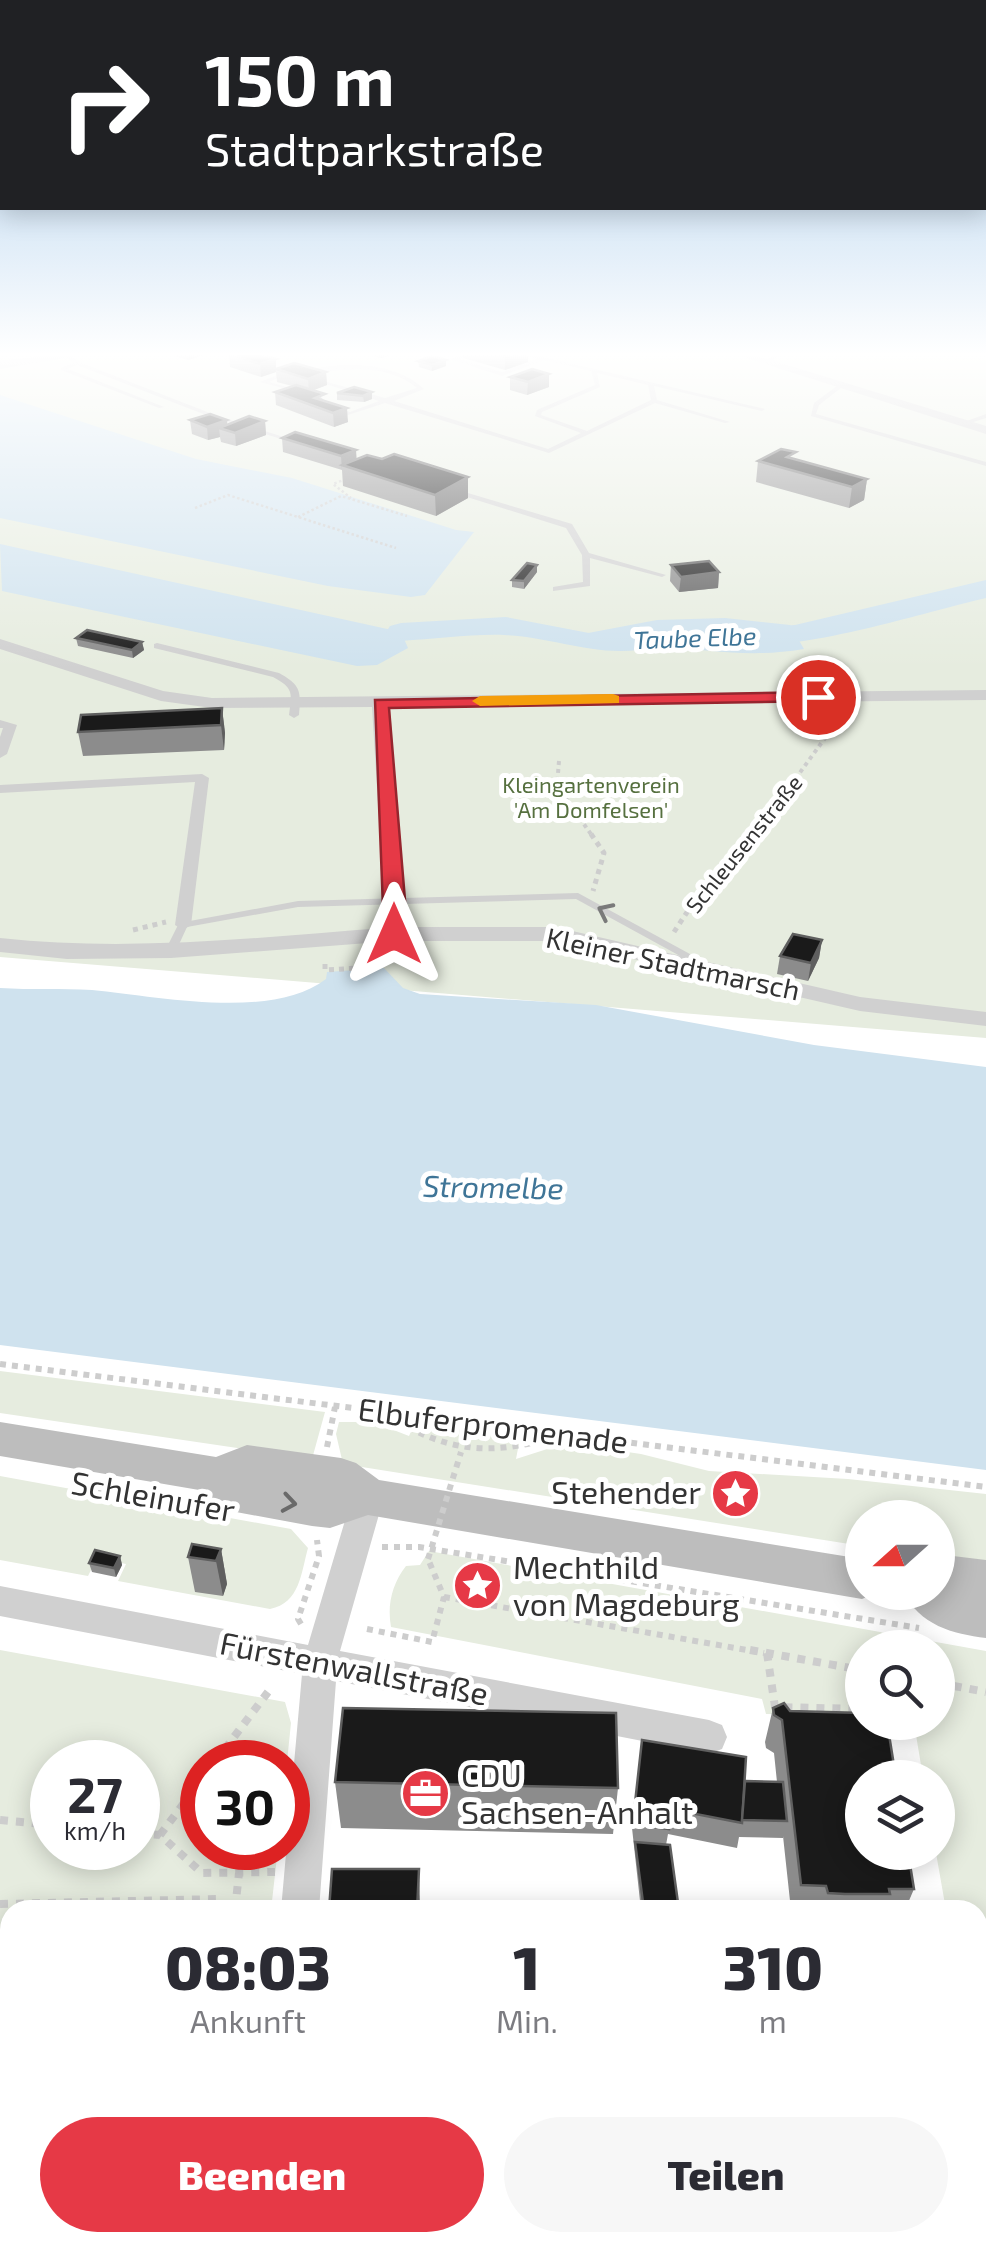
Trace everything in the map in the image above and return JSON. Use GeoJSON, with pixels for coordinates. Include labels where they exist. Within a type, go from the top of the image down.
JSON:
{"type":"FeatureCollection","features":[{"type":"Feature","properties":{"kind":"main road","name":"Schleinufer"},"geometry":{"type":"LineString","coordinates":[[0,1440],[215,1491],[330,1510],[368,1497],[845,1576]]}},
{"type":"Feature","properties":{"kind":"main road"},"geometry":{"type":"LineString","coordinates":[[955,1576],[986,1580]]}},
{"type":"Feature","properties":{"kind":"main road"},"geometry":{"type":"LineString","coordinates":[[929,1611],[986,1617]]}},
{"type":"Feature","properties":{"kind":"street"},"geometry":{"type":"LineString","coordinates":[[0,644],[161,696],[294,710],[381,704],[986,695]]}},
{"type":"Feature","properties":{"kind":"street"},"geometry":{"type":"LineString","coordinates":[[381,704],[394,934]]}},
{"type":"Feature","properties":{"kind":"street"},"geometry":{"type":"LineString","coordinates":[[0,724],[11,725],[0,754]]}},
{"type":"Feature","properties":{"kind":"street"},"geometry":{"type":"LineString","coordinates":[[0,789],[202,778],[183,925]]}},
{"type":"Feature","properties":{"kind":"street","name":"Kleiner Stadtmarsch"},"geometry":{"type":"LineString","coordinates":[[0,945],[67,952],[172,952],[394,934],[555,934],[860,1004],[986,1019]]}},
{"type":"Feature","properties":{"kind":"street"},"geometry":{"type":"LineString","coordinates":[[301,1900],[320,1662],[368,1497]]}},
{"type":"Feature","properties":{"kind":"street","name":"Fürstenwallstraße"},"geometry":{"type":"LineString","coordinates":[[0,1601],[708,1737]]}},
{"type":"Feature","properties":{"kind":"lane"},"geometry":{"type":"LineString","coordinates":[[447,488],[568,526],[586,556],[587,584],[556,589]]}},
{"type":"Feature","properties":{"kind":"lane"},"geometry":{"type":"LineString","coordinates":[[586,556],[662,575]]}},
{"type":"Feature","properties":{"kind":"lane"},"geometry":{"type":"LineString","coordinates":[[157,646],[291,682],[296,692],[294,710]]}},
{"type":"Feature","properties":{"kind":"lane"},"geometry":{"type":"LineString","coordinates":[[172,952],[183,925],[298,904],[578,896],[721,974]]}},
{"type":"Feature","properties":{"kind":"path"},"geometry":{"type":"LineString","coordinates":[[348,478],[333,484],[364,503]]}},
{"type":"Feature","properties":{"kind":"path"},"geometry":{"type":"LineString","coordinates":[[194,508],[228,495],[396,548]]}},
{"type":"Feature","properties":{"kind":"path"},"geometry":{"type":"LineString","coordinates":[[297,517],[342,496],[408,516]]}},
{"type":"Feature","properties":{"kind":"path","name":"Schleusenstraße"},"geometry":{"type":"LineString","coordinates":[[667,942],[693,903],[758,832],[802,775],[854,697]]}},
{"type":"Feature","properties":{"kind":"path"},"geometry":{"type":"LineString","coordinates":[[559,762],[557,786],[604,854],[590,904]]}},
{"type":"Feature","properties":{"kind":"path"},"geometry":{"type":"LineString","coordinates":[[324,964],[327,970],[359,968]]}},
{"type":"Feature","properties":{"kind":"path","name":"Elbuferpromenade"},"geometry":{"type":"LineString","coordinates":[[0,1364],[986,1487]]}},
{"type":"Feature","properties":{"kind":"path"},"geometry":{"type":"LineString","coordinates":[[328,1434],[335,1407]]}},
{"type":"Feature","properties":{"kind":"path"},"geometry":{"type":"LineString","coordinates":[[386,1412],[409,1431],[462,1452],[522,1450],[558,1434]]}},
{"type":"Feature","properties":{"kind":"path"},"geometry":{"type":"LineString","coordinates":[[367,1629],[432,1642],[444,1598],[428,1559],[462,1452]]}},
{"type":"Feature","properties":{"kind":"path","name":"Schleinufer"},"geometry":{"type":"LineString","coordinates":[[88,1486],[215,1491]]}},
{"type":"Feature","properties":{"kind":"path"},"geometry":{"type":"LineString","coordinates":[[298,1619],[319,1556],[311,1532]]}},
{"type":"Feature","properties":{"kind":"path"},"geometry":{"type":"LineString","coordinates":[[394,1550],[419,1546],[929,1611]]}},
{"type":"Feature","properties":{"kind":"path"},"geometry":{"type":"LineString","coordinates":[[444,1598],[845,1667]]}},
{"type":"Feature","properties":{"kind":"path"},"geometry":{"type":"LineString","coordinates":[[767,1654],[776,1707],[845,1709]]}},
{"type":"Feature","properties":{"kind":"path"},"geometry":{"type":"LineString","coordinates":[[955,1686],[986,1692]]}},
{"type":"Feature","properties":{"kind":"path"},"geometry":{"type":"LineString","coordinates":[[232,1740],[268,1692]]}},
{"type":"Feature","properties":{"kind":"path"},"geometry":{"type":"LineString","coordinates":[[180,1808],[160,1835],[202,1873],[239,1872],[236,1900]]}},
{"type":"Feature","properties":{"kind":"path"},"geometry":{"type":"LineString","coordinates":[[0,1820],[30,1823]]}},
{"type":"Feature","properties":{"kind":"green space","name":"Kleingartenverein 'Am Domfelsen'"},"geometry":{"type":"Polygon","coordinates":[[[0,459],[986,459],[986,1038],[0,957],[0,459]]]}},
{"type":"Feature","properties":{"kind":"green space"},"geometry":{"type":"Polygon","coordinates":[[[0,1371],[325,1412],[312,1459],[0,1413],[0,1371]]]}},
{"type":"Feature","properties":{"kind":"green space"},"geometry":{"type":"Polygon","coordinates":[[[339,1422],[373,1422],[409,1436],[415,1423],[520,1438],[516,1459],[566,1443],[641,1454],[709,1471],[848,1479],[986,1494],[986,1565],[955,1560],[955,1500],[845,1500],[845,1543],[343,1464],[336,1434],[339,1422]]]}},
{"type":"Feature","properties":{"kind":"green space"},"geometry":{"type":"Polygon","coordinates":[[[0,1476],[291,1529],[308,1548],[301,1577],[288,1600],[270,1609],[118,1581],[126,1564],[97,1558],[88,1576],[0,1560],[0,1476]]]}},
{"type":"Feature","properties":{"kind":"green space"},"geometry":{"type":"Polygon","coordinates":[[[429,1551],[869,1630],[845,1630],[845,1716],[766,1714],[762,1699],[391,1627],[390,1603],[406,1566],[420,1565],[429,1551]]]}},
{"type":"Feature","properties":{"kind":"green space"},"geometry":{"type":"Polygon","coordinates":[[[955,1645],[986,1651],[986,1900],[944,1900],[939,1870],[955,1870],[955,1760],[920,1760],[917,1740],[955,1740],[955,1645]]]}},
{"type":"Feature","properties":{"kind":"green space"},"geometry":{"type":"Polygon","coordinates":[[[0,1650],[285,1702],[291,1723],[289,1740],[180,1740],[180,1870],[276,1870],[272,1900],[0,1900],[0,1650]]]}},
{"type":"Feature","properties":{"kind":"water"},"geometry":{"type":"Polygon","coordinates":[[[0,459],[196,459],[292,478],[456,530],[474,532],[425,595],[411,597],[328,586],[0,518],[0,459]]]}},
{"type":"Feature","properties":{"kind":"water"},"geometry":{"type":"Polygon","coordinates":[[[0,544],[401,632],[408,648],[377,665],[357,666],[2,591],[0,544]]]}},
{"type":"Feature","properties":{"kind":"water"},"geometry":{"type":"Polygon","coordinates":[[[725,618],[790,625],[804,649],[749,653],[616,647],[589,642],[588,633],[657,620],[725,618]]]}},
{"type":"Feature","properties":{"kind":"water","name":"Stromelbe"},"geometry":{"type":"Polygon","coordinates":[[[384,968],[403,988],[420,994],[596,1005],[814,1045],[986,1067],[986,1470],[0,1345],[0,988],[92,990],[245,1003],[303,992],[326,979],[327,972],[384,968]]]}},
{"type":"Feature","properties":{"kind":"building"},"geometry":{"type":"Polygon","coordinates":[[[357,459],[410,459],[468,477],[435,495],[342,465],[357,459]]]}},
{"type":"Feature","properties":{"kind":"building"},"geometry":{"type":"Polygon","coordinates":[[[795,459],[867,479],[852,487],[758,461],[795,459]]]}},
{"type":"Feature","properties":{"kind":"building"},"geometry":{"type":"Polygon","coordinates":[[[709,561],[719,572],[681,577],[671,565],[709,561]]]}},
{"type":"Feature","properties":{"kind":"building"},"geometry":{"type":"Polygon","coordinates":[[[527,563],[537,565],[524,581],[512,580],[527,563]]]}},
{"type":"Feature","properties":{"kind":"building"},"geometry":{"type":"Polygon","coordinates":[[[87,630],[142,642],[132,650],[76,638],[87,630]]]}},
{"type":"Feature","properties":{"kind":"building"},"geometry":{"type":"Polygon","coordinates":[[[222,708],[221,725],[78,732],[81,715],[222,708]]]}},
{"type":"Feature","properties":{"kind":"building"},"geometry":{"type":"Polygon","coordinates":[[[793,934],[822,940],[811,963],[780,956],[793,934]]]}},
{"type":"Feature","properties":{"kind":"building"},"geometry":{"type":"Polygon","coordinates":[[[192,1544],[221,1549],[216,1561],[188,1557],[192,1544]]]}},
{"type":"Feature","properties":{"kind":"building"},"geometry":{"type":"Polygon","coordinates":[[[95,1550],[120,1556],[114,1568],[89,1563],[95,1550]]]}},
{"type":"Feature","properties":{"kind":"building"},"geometry":{"type":"Polygon","coordinates":[[[784,1703],[790,1711],[845,1713],[845,1740],[890,1740],[893,1760],[845,1760],[845,1870],[911,1870],[914,1889],[889,1889],[890,1894],[845,1894],[828,1893],[826,1886],[801,1885],[782,1720],[774,1715],[773,1708],[784,1703]]]}},
{"type":"Feature","properties":{"kind":"building"},"geometry":{"type":"Polygon","coordinates":[[[343,1708],[616,1713],[618,1788],[335,1782],[343,1708]]]}},
{"type":"Feature","properties":{"kind":"building"},"geometry":{"type":"Polygon","coordinates":[[[642,1740],[746,1757],[742,1823],[670,1809],[669,1829],[637,1825],[635,1803],[642,1740]]]}},
{"type":"Feature","properties":{"kind":"building"},"geometry":{"type":"Polygon","coordinates":[[[745,1781],[783,1782],[787,1821],[742,1820],[745,1781]]]}},
{"type":"Feature","properties":{"kind":"building"},"geometry":{"type":"Polygon","coordinates":[[[635,1842],[670,1845],[678,1900],[643,1900],[635,1842]]]}},
{"type":"Feature","properties":{"kind":"building"},"geometry":{"type":"Polygon","coordinates":[[[332,1869],[419,1869],[417,1900],[330,1900],[332,1869]]]}},
{"type":"Feature","properties":{"kind":"waterway","name":"Taube Elbe"},"geometry":{"type":"LineString","coordinates":[[733,636],[795,634],[986,589]]}},
{"type":"Feature","properties":{"kind":"waterway","name":"Taube Elbe"},"geometry":{"type":"LineString","coordinates":[[401,632],[506,626],[589,642],[649,640]]}},
{"type":"Feature","properties":{"kind":"slow traffic"},"geometry":{"type":"LineString","coordinates":[[480,701],[613,699]]}},
{"type":"Feature","properties":{"kind":"place","name":"Stehender"},"geometry":{"type":"Point","coordinates":[736,1493]}},
{"type":"Feature","properties":{"kind":"place","name":"Mechthild von Magdeburg"},"geometry":{"type":"Point","coordinates":[478,1586]}},
{"type":"Feature","properties":{"kind":"place","name":"CDU Sachsen-Anhalt"},"geometry":{"type":"Point","coordinates":[426,1794]}},
{"type":"Feature","properties":{"kind":"route"},"geometry":{"type":"LineString","coordinates":[[394,934],[381,704],[818,697]]}}]}
